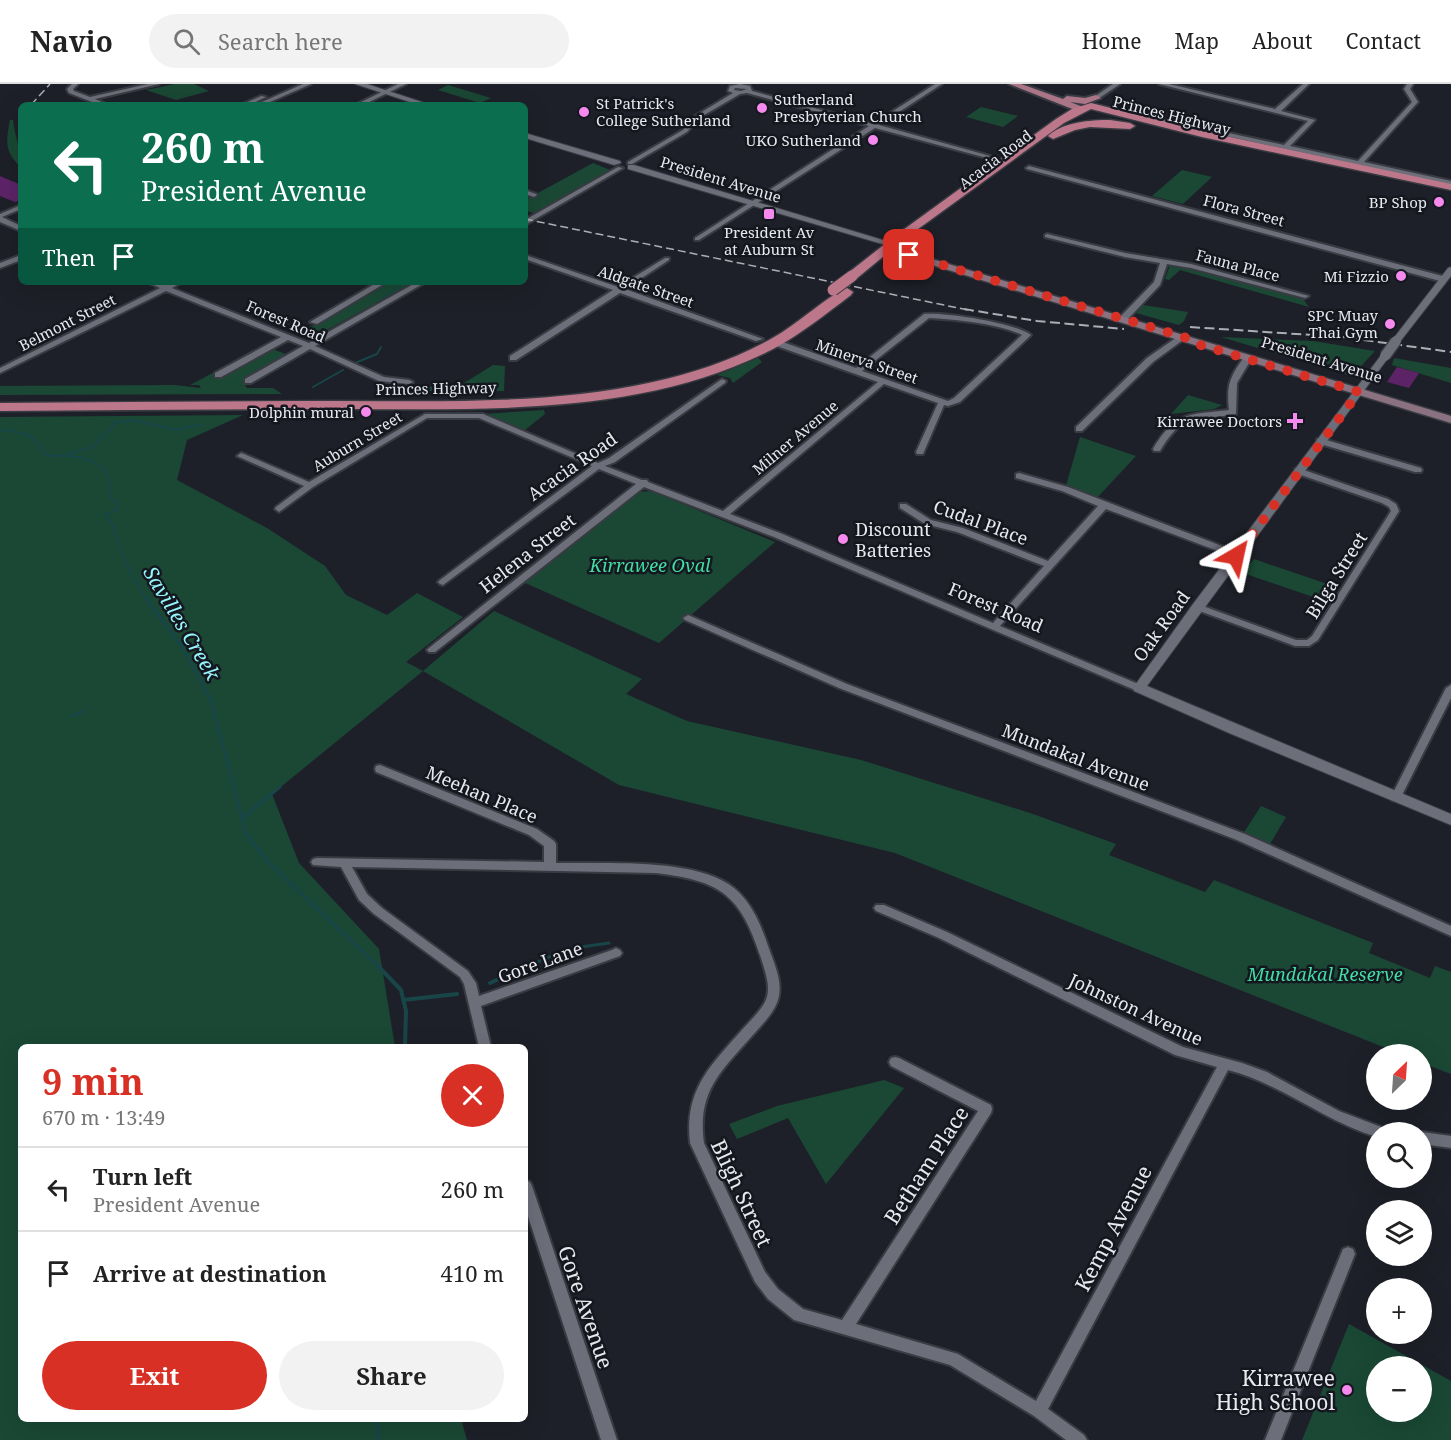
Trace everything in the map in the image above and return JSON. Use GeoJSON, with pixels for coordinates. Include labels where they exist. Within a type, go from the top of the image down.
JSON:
{"type":"FeatureCollection","features":[{"type":"Feature","properties":{"kind":"highway","name":"Acacia Road"},"geometry":{"type":"LineString","coordinates":[[833,290],[858,277],[1060,121],[1088,106]]}},
{"type":"Feature","properties":{"kind":"highway"},"geometry":{"type":"LineString","coordinates":[[1054,136],[1088,106]]}},
{"type":"Feature","properties":{"kind":"highway","name":"Princes Highway"},"geometry":{"type":"LineString","coordinates":[[1088,106],[1188,137],[1451,195]]}},
{"type":"Feature","properties":{"kind":"highway","name":"Princes Highway"},"geometry":{"type":"LineString","coordinates":[[1088,106],[1202,134],[1451,187]]}},
{"type":"Feature","properties":{"kind":"highway","name":"Acacia Road"},"geometry":{"type":"LineString","coordinates":[[896,248],[1054,136],[1075,126],[1103,123],[1188,137]]}},
{"type":"Feature","properties":{"kind":"highway","name":"Acacia Road"},"geometry":{"type":"LineString","coordinates":[[847,292],[858,277]]}},
{"type":"Feature","properties":{"kind":"highway","name":"Princes Highway"},"geometry":{"type":"LineString","coordinates":[[0,399],[541,394],[608,386],[662,374],[716,357],[759,339],[785,324],[833,290]]}},
{"type":"Feature","properties":{"kind":"highway","name":"Princes Highway"},"geometry":{"type":"LineString","coordinates":[[0,407],[459,405],[551,401],[611,394],[666,383],[719,367],[774,342],[847,292]]}},
{"type":"Feature","properties":{"kind":"main road"},"geometry":{"type":"LineString","coordinates":[[1013,84],[1088,106]]}},
{"type":"Feature","properties":{"kind":"main road"},"geometry":{"type":"LineString","coordinates":[[1028,84],[1062,100],[1084,100],[1088,106]]}},
{"type":"Feature","properties":{"kind":"main road"},"geometry":{"type":"LineString","coordinates":[[1060,121],[1067,111],[1062,100]]}},
{"type":"Feature","properties":{"kind":"main road","name":"President Avenue"},"geometry":{"type":"LineString","coordinates":[[896,248],[1184,337],[1197,344],[1451,414]]}},
{"type":"Feature","properties":{"kind":"main road","name":"President Avenue"},"geometry":{"type":"LineString","coordinates":[[1184,337],[1201,339],[1451,420]]}},
{"type":"Feature","properties":{"kind":"street"},"geometry":{"type":"LineString","coordinates":[[75,84],[70,91],[97,102]]}},
{"type":"Feature","properties":{"kind":"street"},"geometry":{"type":"LineString","coordinates":[[89,99],[156,84]]}},
{"type":"Feature","properties":{"kind":"street"},"geometry":{"type":"LineString","coordinates":[[251,102],[293,84]]}},
{"type":"Feature","properties":{"kind":"street"},"geometry":{"type":"LineString","coordinates":[[265,102],[308,84]]}},
{"type":"Feature","properties":{"kind":"street"},"geometry":{"type":"LineString","coordinates":[[359,84],[418,102]]}},
{"type":"Feature","properties":{"kind":"street"},"geometry":{"type":"LineString","coordinates":[[364,102],[403,84]]}},
{"type":"Feature","properties":{"kind":"street"},"geometry":{"type":"LineString","coordinates":[[722,84],[747,87],[987,156]]}},
{"type":"Feature","properties":{"kind":"street"},"geometry":{"type":"LineString","coordinates":[[698,239],[939,84]]}},
{"type":"Feature","properties":{"kind":"street","name":"Acacia Road"},"geometry":{"type":"LineString","coordinates":[[1088,106],[1117,84]]}},
{"type":"Feature","properties":{"kind":"street"},"geometry":{"type":"LineString","coordinates":[[1162,84],[1205,91],[1312,120],[1285,148]]}},
{"type":"Feature","properties":{"kind":"street"},"geometry":{"type":"LineString","coordinates":[[1276,111],[1306,84]]}},
{"type":"Feature","properties":{"kind":"street"},"geometry":{"type":"LineString","coordinates":[[1359,164],[1415,102],[1407,89],[1410,84]]}},
{"type":"Feature","properties":{"kind":"street"},"geometry":{"type":"LineString","coordinates":[[732,87],[731,91],[738,93]]}},
{"type":"Feature","properties":{"kind":"street"},"geometry":{"type":"LineString","coordinates":[[528,136],[618,166],[630,165],[685,130],[697,117],[747,87]]}},
{"type":"Feature","properties":{"kind":"street","name":"Princes Highway"},"geometry":{"type":"LineString","coordinates":[[1117,110],[1451,183]]}},
{"type":"Feature","properties":{"kind":"street","name":"President Avenue"},"geometry":{"type":"LineString","coordinates":[[630,165],[896,248]]}},
{"type":"Feature","properties":{"kind":"street"},"geometry":{"type":"LineString","coordinates":[[528,221],[618,166]]}},
{"type":"Feature","properties":{"kind":"street","name":"Flora Street"},"geometry":{"type":"LineString","coordinates":[[1029,168],[1447,280]]}},
{"type":"Feature","properties":{"kind":"street"},"geometry":{"type":"LineString","coordinates":[[528,193],[534,195]]}},
{"type":"Feature","properties":{"kind":"street"},"geometry":{"type":"LineString","coordinates":[[0,218],[18,209]]}},
{"type":"Feature","properties":{"kind":"street"},"geometry":{"type":"LineString","coordinates":[[0,218],[18,227]]}},
{"type":"Feature","properties":{"kind":"street","name":"Fauna Place"},"geometry":{"type":"LineString","coordinates":[[1047,236],[1125,255],[1191,266],[1305,296]]}},
{"type":"Feature","properties":{"kind":"street"},"geometry":{"type":"LineString","coordinates":[[1125,255],[1132,246]]}},
{"type":"Feature","properties":{"kind":"street"},"geometry":{"type":"LineString","coordinates":[[0,267],[18,258]]}},
{"type":"Feature","properties":{"kind":"street","name":"Aldgate Street"},"geometry":{"type":"LineString","coordinates":[[528,258],[759,339]]}},
{"type":"Feature","properties":{"kind":"street"},"geometry":{"type":"LineString","coordinates":[[513,358],[667,259]]}},
{"type":"Feature","properties":{"kind":"street"},"geometry":{"type":"LineString","coordinates":[[1124,318],[1157,283],[1164,262]]}},
{"type":"Feature","properties":{"kind":"street","name":"Oak Road"},"geometry":{"type":"LineString","coordinates":[[1139,688],[1320,441],[1362,390],[1396,341],[1447,280],[1451,270]]}},
{"type":"Feature","properties":{"kind":"street","name":"Forest Road"},"geometry":{"type":"LineString","coordinates":[[158,285],[309,346],[382,379],[409,382]]}},
{"type":"Feature","properties":{"kind":"street","name":"Belmont Street"},"geometry":{"type":"LineString","coordinates":[[0,371],[172,285]]}},
{"type":"Feature","properties":{"kind":"street"},"geometry":{"type":"LineString","coordinates":[[314,322],[378,285]]}},
{"type":"Feature","properties":{"kind":"street"},"geometry":{"type":"LineString","coordinates":[[248,381],[417,285]]}},
{"type":"Feature","properties":{"kind":"street","name":"Minerva Street"},"geometry":{"type":"LineString","coordinates":[[774,342],[856,372],[942,402],[951,403],[1026,338],[1026,333],[994,325],[927,316],[856,372]]}},
{"type":"Feature","properties":{"kind":"street"},"geometry":{"type":"LineString","coordinates":[[1079,429],[1150,360],[1184,337]]}},
{"type":"Feature","properties":{"kind":"street"},"geometry":{"type":"LineString","coordinates":[[218,375],[286,338]]}},
{"type":"Feature","properties":{"kind":"street"},"geometry":{"type":"LineString","coordinates":[[1156,449],[1166,431],[1174,423],[1186,417],[1233,412],[1230,388],[1234,375],[1248,358]]}},
{"type":"Feature","properties":{"kind":"street","name":"Acacia Road"},"geometry":{"type":"LineString","coordinates":[[443,582],[598,466],[612,460],[722,381]]}},
{"type":"Feature","properties":{"kind":"street","name":"Milner Avenue"},"geometry":{"type":"LineString","coordinates":[[725,514],[883,381]]}},
{"type":"Feature","properties":{"kind":"street"},"geometry":{"type":"LineString","coordinates":[[920,452],[942,402]]}},
{"type":"Feature","properties":{"kind":"street","name":"Auburn Street"},"geometry":{"type":"LineString","coordinates":[[279,509],[310,485],[425,416],[480,416],[525,434]]}},
{"type":"Feature","properties":{"kind":"street","name":"Forest Road"},"geometry":{"type":"LineString","coordinates":[[525,434],[598,466],[725,514],[995,626],[1234,730],[1451,820]]}},
{"type":"Feature","properties":{"kind":"street"},"geometry":{"type":"LineString","coordinates":[[1320,441],[1418,470]]}},
{"type":"Feature","properties":{"kind":"street"},"geometry":{"type":"LineString","coordinates":[[241,456],[310,485]]}},
{"type":"Feature","properties":{"kind":"street","name":"Bilga Street"},"geometry":{"type":"LineString","coordinates":[[1197,607],[1295,644],[1305,644],[1316,638],[1395,512],[1393,506],[1385,501],[1299,471]]}},
{"type":"Feature","properties":{"kind":"street"},"geometry":{"type":"LineString","coordinates":[[1019,476],[1065,489],[1237,555]]}},
{"type":"Feature","properties":{"kind":"street","name":"Helena Street"},"geometry":{"type":"LineString","coordinates":[[432,650],[644,482]]}},
{"type":"Feature","properties":{"kind":"street"},"geometry":{"type":"LineString","coordinates":[[995,626],[1104,505]]}},
{"type":"Feature","properties":{"kind":"street","name":"Cudal Place"},"geometry":{"type":"LineString","coordinates":[[903,506],[928,522],[960,530],[1050,565]]}},
{"type":"Feature","properties":{"kind":"street","name":"Mundakal Avenue"},"geometry":{"type":"LineString","coordinates":[[688,618],[843,686],[1241,837],[1451,931]]}},
{"type":"Feature","properties":{"kind":"street"},"geometry":{"type":"LineString","coordinates":[[1396,797],[1451,688]]}},
{"type":"Feature","properties":{"kind":"street","name":"Meehan Place"},"geometry":{"type":"LineString","coordinates":[[380,770],[539,836],[550,844],[550,866]]}},
{"type":"Feature","properties":{"kind":"street","name":"Bligh Street"},"geometry":{"type":"LineString","coordinates":[[316,862],[656,869],[701,876],[720,882],[730,889],[749,912],[763,947],[774,984],[774,994],[765,1012],[703,1087],[695,1109],[695,1137],[760,1277],[773,1294],[800,1315],[953,1359],[1039,1411],[1079,1440]]}},
{"type":"Feature","properties":{"kind":"street"},"geometry":{"type":"LineString","coordinates":[[345,864],[363,897],[378,911],[464,974],[470,982],[484,1044]]}},
{"type":"Feature","properties":{"kind":"street","name":"Johnston Avenue"},"geometry":{"type":"LineString","coordinates":[[880,908],[943,935],[1179,1051],[1264,1077],[1366,1127]]}},
{"type":"Feature","properties":{"kind":"street","name":"Gore Lane"},"geometry":{"type":"LineString","coordinates":[[475,1004],[616,953]]}},
{"type":"Feature","properties":{"kind":"street","name":"Betham Place"},"geometry":{"type":"LineString","coordinates":[[845,1328],[986,1109],[895,1062]]}},
{"type":"Feature","properties":{"kind":"street","name":"Kemp Avenue"},"geometry":{"type":"LineString","coordinates":[[1039,1411],[1224,1066]]}},
{"type":"Feature","properties":{"kind":"street"},"geometry":{"type":"LineString","coordinates":[[1432,1139],[1451,1142]]}},
{"type":"Feature","properties":{"kind":"street","name":"Gore Avenue"},"geometry":{"type":"LineString","coordinates":[[528,1195],[609,1440]]}},
{"type":"Feature","properties":{"kind":"street"},"geometry":{"type":"LineString","coordinates":[[1273,1440],[1348,1254]]}},
{"type":"Feature","properties":{"kind":"green space"},"geometry":{"type":"Polygon","coordinates":[[[175,84],[194,84],[209,91],[176,100],[146,90],[175,84]]]}},
{"type":"Feature","properties":{"kind":"green space"},"geometry":{"type":"Polygon","coordinates":[[[448,85],[491,98],[477,102],[438,90],[448,85]]]}},
{"type":"Feature","properties":{"kind":"green space"},"geometry":{"type":"Polygon","coordinates":[[[981,107],[1018,116],[1003,127],[966,117],[981,107]]]}},
{"type":"Feature","properties":{"kind":"green space"},"geometry":{"type":"Polygon","coordinates":[[[10,120],[13,120],[18,145],[18,164],[9,151],[10,120]]]}},
{"type":"Feature","properties":{"kind":"green space"},"geometry":{"type":"Polygon","coordinates":[[[593,163],[610,170],[536,214],[528,211],[528,198],[593,163]]]}},
{"type":"Feature","properties":{"kind":"green space"},"geometry":{"type":"Polygon","coordinates":[[[1182,170],[1212,177],[1183,204],[1152,196],[1182,170]]]}},
{"type":"Feature","properties":{"kind":"green space"},"geometry":{"type":"Polygon","coordinates":[[[1170,265],[1191,268],[1303,299],[1309,307],[1180,270],[1169,280],[1165,279],[1170,265]]]}},
{"type":"Feature","properties":{"kind":"green space"},"geometry":{"type":"Polygon","coordinates":[[[384,285],[409,285],[316,336],[300,331],[322,322],[384,285]]]}},
{"type":"Feature","properties":{"kind":"green space"},"geometry":{"type":"Polygon","coordinates":[[[1143,305],[1188,312],[1184,321],[1179,325],[1136,313],[1143,305]]]}},
{"type":"Feature","properties":{"kind":"green space"},"geometry":{"type":"Polygon","coordinates":[[[1221,337],[1313,341],[1375,351],[1352,376],[1221,337]]]}},
{"type":"Feature","properties":{"kind":"green space"},"geometry":{"type":"Polygon","coordinates":[[[270,348],[288,355],[255,375],[245,378],[245,385],[247,388],[273,388],[282,394],[0,395],[0,386],[174,385],[201,388],[199,385],[190,385],[226,366],[226,369],[212,377],[221,376],[270,348]]]}},
{"type":"Feature","properties":{"kind":"green space"},"geometry":{"type":"Polygon","coordinates":[[[758,358],[762,362],[733,383],[730,378],[717,375],[758,358]]]}},
{"type":"Feature","properties":{"kind":"green space"},"geometry":{"type":"Polygon","coordinates":[[[1394,358],[1451,368],[1451,383],[1392,365],[1394,358]]]}},
{"type":"Feature","properties":{"kind":"green space"},"geometry":{"type":"Polygon","coordinates":[[[493,365],[505,366],[504,391],[416,391],[404,385],[456,388],[493,365]]]}},
{"type":"Feature","properties":{"kind":"green space"},"geometry":{"type":"Polygon","coordinates":[[[1188,395],[1222,405],[1214,409],[1171,414],[1188,395]]]}},
{"type":"Feature","properties":{"kind":"green space"},"geometry":{"type":"Polygon","coordinates":[[[544,410],[545,414],[525,430],[483,414],[544,410]]]}},
{"type":"Feature","properties":{"kind":"green space"},"geometry":{"type":"Polygon","coordinates":[[[243,415],[187,440],[177,480],[267,528],[325,566],[346,595],[387,615],[417,593],[463,617],[406,662],[423,671],[272,794],[299,863],[379,949],[395,1044],[18,1044],[18,1422],[462,1422],[467,1440],[0,1440],[0,417],[243,415]]]}},
{"type":"Feature","properties":{"kind":"green space"},"geometry":{"type":"Polygon","coordinates":[[[1080,437],[1136,456],[1095,500],[1065,489],[1080,437]]]}},
{"type":"Feature","properties":{"kind":"green space","name":"Kirrawee Oval"},"geometry":{"type":"Polygon","coordinates":[[[651,491],[775,542],[659,643],[521,581],[639,492],[651,491]]]}},
{"type":"Feature","properties":{"kind":"green space"},"geometry":{"type":"Polygon","coordinates":[[[1254,559],[1339,588],[1328,602],[1243,573],[1254,559]]]}},
{"type":"Feature","properties":{"kind":"green space","name":"Mundakal Reserve"},"geometry":{"type":"Polygon","coordinates":[[[494,611],[642,679],[626,694],[687,721],[861,760],[1030,813],[1116,844],[1109,855],[1205,892],[1214,880],[1373,943],[1369,953],[1430,978],[1435,966],[1451,972],[1451,1074],[1432,1067],[1432,1044],[1376,1044],[895,853],[619,785],[423,671],[494,611]]]}},
{"type":"Feature","properties":{"kind":"green space"},"geometry":{"type":"Polygon","coordinates":[[[1261,806],[1286,817],[1267,849],[1241,837],[1261,806]]]}},
{"type":"Feature","properties":{"kind":"green space"},"geometry":{"type":"Polygon","coordinates":[[[884,1080],[904,1088],[826,1184],[788,1118],[737,1139],[729,1124],[777,1106],[884,1080]]]}},
{"type":"Feature","properties":{"kind":"green space","name":"Kirrawee High School"},"geometry":{"type":"Polygon","coordinates":[[[1349,1324],[1366,1334],[1366,1344],[1385,1344],[1406,1356],[1366,1356],[1366,1422],[1432,1422],[1432,1370],[1451,1381],[1451,1440],[1302,1440],[1349,1324]]]}},
{"type":"Feature","properties":{"kind":"building"},"geometry":{"type":"Polygon","coordinates":[[[0,176],[18,184],[18,201],[0,196],[0,176]]]}},
{"type":"Feature","properties":{"kind":"building"},"geometry":{"type":"Polygon","coordinates":[[[1397,367],[1419,373],[1409,388],[1387,382],[1397,367]]]}},
{"type":"Feature","properties":{"kind":"waterway"},"geometry":{"type":"LineString","coordinates":[[383,298],[402,285]]}},
{"type":"Feature","properties":{"kind":"waterway"},"geometry":{"type":"LineString","coordinates":[[355,363],[377,354],[381,347]]}},
{"type":"Feature","properties":{"kind":"waterway"},"geometry":{"type":"LineString","coordinates":[[313,387],[343,370]]}},
{"type":"Feature","properties":{"kind":"waterway"},"geometry":{"type":"LineString","coordinates":[[68,454],[93,447],[115,423],[132,420],[176,430],[202,424]]}},
{"type":"Feature","properties":{"kind":"waterway","name":"Savilles Creek"},"geometry":{"type":"LineString","coordinates":[[0,430],[32,437],[46,456],[82,458],[91,461],[105,471],[110,481],[111,498],[119,505],[117,510],[105,514],[112,524],[131,573],[147,600]]}},
{"type":"Feature","properties":{"kind":"waterway","name":"Savilles Creek"},"geometry":{"type":"LineString","coordinates":[[146,598],[183,648],[211,701],[242,818]]}},
{"type":"Feature","properties":{"kind":"waterway"},"geometry":{"type":"LineString","coordinates":[[72,716],[83,711]]}},
{"type":"Feature","properties":{"kind":"waterway","name":"Savilles Creek"},"geometry":{"type":"LineString","coordinates":[[242,818],[280,787]]}},
{"type":"Feature","properties":{"kind":"waterway","name":"Savilles Creek"},"geometry":{"type":"LineString","coordinates":[[242,818],[245,833],[269,863],[380,968]]}},
{"type":"Feature","properties":{"kind":"waterway"},"geometry":{"type":"LineString","coordinates":[[522,969],[567,949],[609,943]]}},
{"type":"Feature","properties":{"kind":"waterway"},"geometry":{"type":"LineString","coordinates":[[490,983],[526,967]]}},
{"type":"Feature","properties":{"kind":"waterway","name":"Savilles Creek"},"geometry":{"type":"LineString","coordinates":[[380,968],[401,990],[403,1000]]}},
{"type":"Feature","properties":{"kind":"waterway"},"geometry":{"type":"LineString","coordinates":[[403,1000],[457,994]]}},
{"type":"Feature","properties":{"kind":"waterway","name":"Savilles Creek"},"geometry":{"type":"LineString","coordinates":[[403,1000],[406,1011],[405,1044]]}},
{"type":"Feature","properties":{"kind":"waterway","name":"Savilles Creek"},"geometry":{"type":"LineString","coordinates":[[376,1422],[379,1440]]}},
{"type":"Feature","properties":{"kind":"railway"},"geometry":{"type":"LineString","coordinates":[[34,102],[50,84]]}},
{"type":"Feature","properties":{"kind":"railway"},"geometry":{"type":"LineString","coordinates":[[528,220],[973,311]]}},
{"type":"Feature","properties":{"kind":"railway"},"geometry":{"type":"LineString","coordinates":[[964,309],[1037,321],[1124,329]]}},
{"type":"Feature","properties":{"kind":"railway"},"geometry":{"type":"LineString","coordinates":[[1190,327],[1342,337],[1451,352]]}},
{"type":"Feature","properties":{"kind":"place","name":"Sutherland Presbyterian Church"},"geometry":{"type":"Point","coordinates":[762,108]}},
{"type":"Feature","properties":{"kind":"place","name":"St Patrick's College Sutherland"},"geometry":{"type":"Point","coordinates":[584,112]}},
{"type":"Feature","properties":{"kind":"place","name":"UKO Sutherland"},"geometry":{"type":"Point","coordinates":[873,140]}},
{"type":"Feature","properties":{"kind":"place","name":"BP Shop"},"geometry":{"type":"Point","coordinates":[1439,202]}},
{"type":"Feature","properties":{"kind":"place","name":"President Av at Auburn St"},"geometry":{"type":"Point","coordinates":[769,214]}},
{"type":"Feature","properties":{"kind":"place","name":"Mi Fizzio"},"geometry":{"type":"Point","coordinates":[1401,276]}},
{"type":"Feature","properties":{"kind":"place","name":"SPC Muay Thai Gym"},"geometry":{"type":"Point","coordinates":[1390,324]}},
{"type":"Feature","properties":{"kind":"place","name":"Dolphin mural"},"geometry":{"type":"Point","coordinates":[366,412]}},
{"type":"Feature","properties":{"kind":"place","name":"Kirrawee Doctors"},"geometry":{"type":"Point","coordinates":[1295,421]}},
{"type":"Feature","properties":{"kind":"place","name":"Discount Batteries"},"geometry":{"type":"Point","coordinates":[843,539]}},
{"type":"Feature","properties":{"kind":"place","name":"Kirrawee High School"},"geometry":{"type":"Point","coordinates":[1347,1390]}},
{"type":"Feature","properties":{"kind":"route"},"geometry":{"type":"LineString","coordinates":[[909,255],[1081,305],[1184,337],[1197,344],[1359,392],[1320,441],[1236,556]]}}]}
